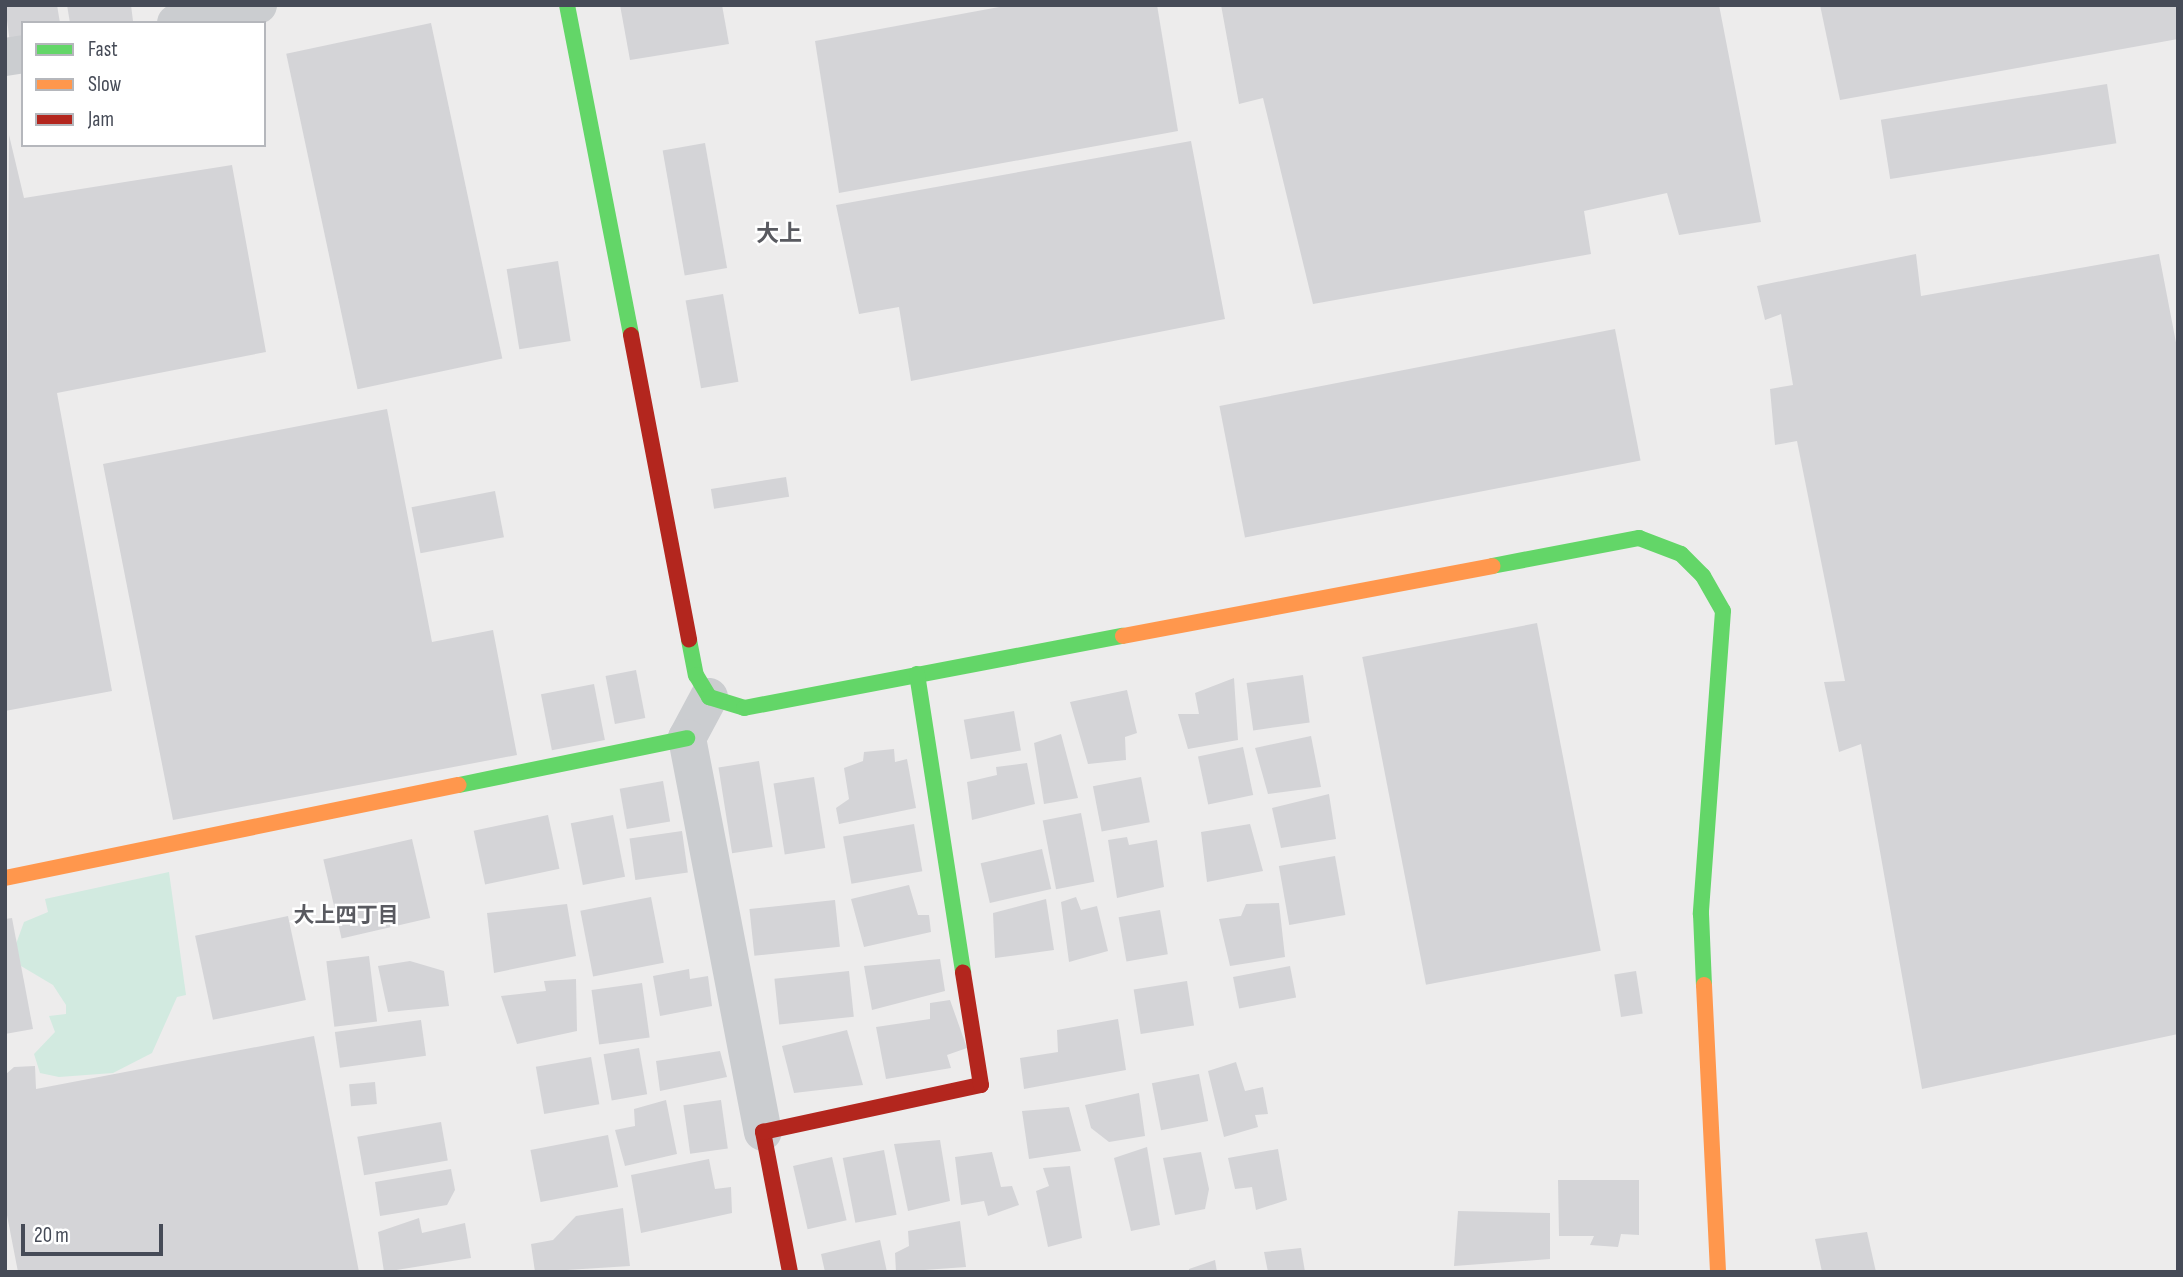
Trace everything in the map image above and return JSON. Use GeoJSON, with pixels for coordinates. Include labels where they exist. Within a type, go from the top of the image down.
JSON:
{"type":"FeatureCollection","features":[{"type":"Feature","properties":{"kind":"street"},"geometry":{"type":"LineString","coordinates":[[185,21],[258,5]]}},
{"type":"Feature","properties":{"kind":"street"},"geometry":{"type":"LineString","coordinates":[[567,5],[696,675],[709,697],[744,708],[1639,538],[1681,554],[1703,576],[1723,611],[1701,914],[1718,1272]]}},
{"type":"Feature","properties":{"kind":"street"},"geometry":{"type":"LineString","coordinates":[[764,1132],[981,1085],[917,674]]}},
{"type":"Feature","properties":{"kind":"street"},"geometry":{"type":"LineString","coordinates":[[709,697],[687,738],[790,1272]]}},
{"type":"Feature","properties":{"kind":"street"},"geometry":{"type":"LineString","coordinates":[[5,878],[687,738]]}},
{"type":"Feature","properties":{"kind":"green space"},"geometry":{"type":"Polygon","coordinates":[[[169,872],[186,995],[177,997],[152,1053],[113,1073],[59,1077],[40,1073],[34,1054],[55,1032],[49,1016],[66,1014],[66,1005],[53,985],[21,966],[16,944],[24,922],[48,912],[45,899],[169,872]]]}},
{"type":"Feature","properties":{"kind":"building"},"geometry":{"type":"Polygon","coordinates":[[[5,5],[57,5],[60,21],[21,21],[21,40],[10,43],[5,5]]]}},
{"type":"Feature","properties":{"kind":"building"},"geometry":{"type":"Polygon","coordinates":[[[67,5],[131,5],[133,21],[70,21],[67,5]]]}},
{"type":"Feature","properties":{"kind":"building"},"geometry":{"type":"Polygon","coordinates":[[[620,5],[722,5],[729,44],[630,60],[620,5]]]}},
{"type":"Feature","properties":{"kind":"building"},"geometry":{"type":"Polygon","coordinates":[[[1010,5],[1157,5],[1178,131],[839,193],[815,41],[1010,5]]]}},
{"type":"Feature","properties":{"kind":"building"},"geometry":{"type":"Polygon","coordinates":[[[1221,5],[1719,5],[1761,222],[1679,235],[1667,193],[1584,211],[1591,254],[1313,304],[1263,98],[1239,104],[1221,5]]]}},
{"type":"Feature","properties":{"kind":"building"},"geometry":{"type":"Polygon","coordinates":[[[1820,5],[2178,5],[2178,39],[1840,100],[1820,5]]]}},
{"type":"Feature","properties":{"kind":"building"},"geometry":{"type":"Polygon","coordinates":[[[431,23],[502,359],[358,389],[286,54],[431,23]]]}},
{"type":"Feature","properties":{"kind":"building"},"geometry":{"type":"Polygon","coordinates":[[[2107,84],[2116,143],[1890,179],[1881,120],[2107,84]]]}},
{"type":"Feature","properties":{"kind":"building"},"geometry":{"type":"Polygon","coordinates":[[[9,135],[24,198],[232,165],[266,352],[57,393],[112,691],[5,711],[9,135]]]}},
{"type":"Feature","properties":{"kind":"building"},"geometry":{"type":"Polygon","coordinates":[[[1191,141],[1225,319],[911,381],[899,307],[859,314],[836,205],[1191,141]]]}},
{"type":"Feature","properties":{"kind":"building"},"geometry":{"type":"Polygon","coordinates":[[[705,143],[727,268],[685,276],[663,150],[705,143]]]}},
{"type":"Feature","properties":{"kind":"building"},"geometry":{"type":"Polygon","coordinates":[[[1916,254],[1921,296],[2159,254],[2178,353],[2178,1034],[1922,1089],[1861,744],[1839,752],[1824,682],[1845,681],[1797,441],[1775,445],[1770,389],[1793,385],[1781,314],[1765,320],[1757,286],[1916,254]]]}},
{"type":"Feature","properties":{"kind":"building"},"geometry":{"type":"Polygon","coordinates":[[[558,261],[571,341],[519,349],[507,269],[558,261]]]}},
{"type":"Feature","properties":{"kind":"building"},"geometry":{"type":"Polygon","coordinates":[[[723,294],[738,382],[701,388],[686,301],[723,294]]]}},
{"type":"Feature","properties":{"kind":"building"},"geometry":{"type":"Polygon","coordinates":[[[1615,329],[1641,461],[1245,537],[1219,406],[1615,329]]]}},
{"type":"Feature","properties":{"kind":"building"},"geometry":{"type":"Polygon","coordinates":[[[387,409],[432,642],[493,630],[517,755],[173,820],[103,464],[387,409]]]}},
{"type":"Feature","properties":{"kind":"building"},"geometry":{"type":"Polygon","coordinates":[[[786,477],[789,497],[714,509],[711,489],[786,477]]]}},
{"type":"Feature","properties":{"kind":"building"},"geometry":{"type":"Polygon","coordinates":[[[495,491],[504,537],[421,553],[412,507],[495,491]]]}},
{"type":"Feature","properties":{"kind":"building"},"geometry":{"type":"Polygon","coordinates":[[[1537,623],[1601,951],[1426,985],[1362,657],[1537,623]]]}},
{"type":"Feature","properties":{"kind":"building"},"geometry":{"type":"Polygon","coordinates":[[[636,670],[645,718],[615,724],[606,676],[636,670]]]}},
{"type":"Feature","properties":{"kind":"building"},"geometry":{"type":"Polygon","coordinates":[[[1303,675],[1310,723],[1253,730],[1247,683],[1303,675]]]}},
{"type":"Feature","properties":{"kind":"building"},"geometry":{"type":"Polygon","coordinates":[[[1234,678],[1238,740],[1188,749],[1178,714],[1199,714],[1195,693],[1234,678]]]}},
{"type":"Feature","properties":{"kind":"building"},"geometry":{"type":"Polygon","coordinates":[[[594,684],[605,740],[552,750],[541,694],[594,684]]]}},
{"type":"Feature","properties":{"kind":"building"},"geometry":{"type":"Polygon","coordinates":[[[1127,690],[1137,733],[1125,737],[1126,760],[1088,764],[1070,702],[1127,690]]]}},
{"type":"Feature","properties":{"kind":"building"},"geometry":{"type":"Polygon","coordinates":[[[1014,711],[1021,750],[971,759],[964,720],[1014,711]]]}},
{"type":"Feature","properties":{"kind":"building"},"geometry":{"type":"Polygon","coordinates":[[[1061,734],[1078,798],[1044,804],[1034,743],[1061,734]]]}},
{"type":"Feature","properties":{"kind":"building"},"geometry":{"type":"Polygon","coordinates":[[[1311,736],[1321,787],[1268,794],[1255,748],[1311,736]]]}},
{"type":"Feature","properties":{"kind":"building"},"geometry":{"type":"Polygon","coordinates":[[[1243,747],[1253,795],[1208,804],[1198,757],[1243,747]]]}},
{"type":"Feature","properties":{"kind":"building"},"geometry":{"type":"Polygon","coordinates":[[[894,749],[895,762],[907,759],[916,808],[839,824],[836,808],[849,799],[844,768],[863,761],[864,752],[894,749]]]}},
{"type":"Feature","properties":{"kind":"building"},"geometry":{"type":"Polygon","coordinates":[[[759,761],[773,847],[732,853],[719,767],[759,761]]]}},
{"type":"Feature","properties":{"kind":"building"},"geometry":{"type":"Polygon","coordinates":[[[1027,763],[1035,804],[972,820],[967,782],[997,775],[996,767],[1027,763]]]}},
{"type":"Feature","properties":{"kind":"building"},"geometry":{"type":"Polygon","coordinates":[[[814,777],[825,848],[785,855],[774,783],[814,777]]]}},
{"type":"Feature","properties":{"kind":"building"},"geometry":{"type":"Polygon","coordinates":[[[1141,777],[1150,822],[1102,832],[1093,786],[1141,777]]]}},
{"type":"Feature","properties":{"kind":"building"},"geometry":{"type":"Polygon","coordinates":[[[663,781],[670,821],[627,829],[620,789],[663,781]]]}},
{"type":"Feature","properties":{"kind":"building"},"geometry":{"type":"Polygon","coordinates":[[[1329,794],[1336,839],[1281,848],[1272,808],[1329,794]]]}},
{"type":"Feature","properties":{"kind":"building"},"geometry":{"type":"Polygon","coordinates":[[[1081,813],[1094,882],[1056,889],[1043,820],[1081,813]]]}},
{"type":"Feature","properties":{"kind":"building"},"geometry":{"type":"Polygon","coordinates":[[[548,815],[559,869],[485,885],[474,831],[548,815]]]}},
{"type":"Feature","properties":{"kind":"building"},"geometry":{"type":"Polygon","coordinates":[[[613,815],[625,877],[583,885],[571,823],[613,815]]]}},
{"type":"Feature","properties":{"kind":"building"},"geometry":{"type":"Polygon","coordinates":[[[914,824],[922,871],[851,884],[843,837],[914,824]]]}},
{"type":"Feature","properties":{"kind":"building"},"geometry":{"type":"Polygon","coordinates":[[[1250,824],[1263,871],[1207,882],[1201,832],[1250,824]]]}},
{"type":"Feature","properties":{"kind":"building"},"geometry":{"type":"Polygon","coordinates":[[[682,831],[688,873],[635,880],[630,838],[682,831]]]}},
{"type":"Feature","properties":{"kind":"building"},"geometry":{"type":"Polygon","coordinates":[[[1127,837],[1129,845],[1157,840],[1164,887],[1117,898],[1108,840],[1127,837]]]}},
{"type":"Feature","properties":{"kind":"building"},"geometry":{"type":"Polygon","coordinates":[[[412,839],[430,918],[342,938],[323,859],[412,839]]]}},
{"type":"Feature","properties":{"kind":"building"},"geometry":{"type":"Polygon","coordinates":[[[1042,849],[1051,889],[990,903],[981,863],[1042,849]]]}},
{"type":"Feature","properties":{"kind":"building"},"geometry":{"type":"Polygon","coordinates":[[[1335,856],[1345,915],[1289,925],[1279,866],[1335,856]]]}},
{"type":"Feature","properties":{"kind":"building"},"geometry":{"type":"Polygon","coordinates":[[[909,885],[918,915],[929,915],[931,932],[864,947],[851,899],[909,885]]]}},
{"type":"Feature","properties":{"kind":"building"},"geometry":{"type":"Polygon","coordinates":[[[651,897],[664,963],[593,977],[580,911],[651,897]]]}},
{"type":"Feature","properties":{"kind":"building"},"geometry":{"type":"Polygon","coordinates":[[[1076,897],[1081,910],[1097,906],[1108,951],[1069,962],[1061,902],[1076,897]]]}},
{"type":"Feature","properties":{"kind":"building"},"geometry":{"type":"Polygon","coordinates":[[[1046,899],[1054,950],[995,958],[993,913],[1046,899]]]}},
{"type":"Feature","properties":{"kind":"building"},"geometry":{"type":"Polygon","coordinates":[[[835,900],[840,947],[754,956],[749,909],[835,900]]]}},
{"type":"Feature","properties":{"kind":"building"},"geometry":{"type":"Polygon","coordinates":[[[1279,903],[1285,957],[1230,966],[1219,919],[1241,916],[1246,904],[1279,903]]]}},
{"type":"Feature","properties":{"kind":"building"},"geometry":{"type":"Polygon","coordinates":[[[567,904],[576,956],[494,973],[487,913],[567,904]]]}},
{"type":"Feature","properties":{"kind":"building"},"geometry":{"type":"Polygon","coordinates":[[[1160,910],[1168,954],[1126,962],[1119,917],[1160,910]]]}},
{"type":"Feature","properties":{"kind":"building"},"geometry":{"type":"Polygon","coordinates":[[[288,916],[306,1000],[213,1020],[195,936],[288,916]]]}},
{"type":"Feature","properties":{"kind":"building"},"geometry":{"type":"Polygon","coordinates":[[[12,918],[33,1029],[5,1034],[5,919],[12,918]]]}},
{"type":"Feature","properties":{"kind":"building"},"geometry":{"type":"Polygon","coordinates":[[[369,956],[377,1022],[334,1027],[326,961],[369,956]]]}},
{"type":"Feature","properties":{"kind":"building"},"geometry":{"type":"Polygon","coordinates":[[[940,959],[945,991],[872,1010],[864,966],[940,959]]]}},
{"type":"Feature","properties":{"kind":"building"},"geometry":{"type":"Polygon","coordinates":[[[410,961],[444,971],[449,1006],[388,1012],[378,966],[410,961]]]}},
{"type":"Feature","properties":{"kind":"building"},"geometry":{"type":"Polygon","coordinates":[[[1290,966],[1296,997],[1239,1008],[1233,977],[1290,966]]]}},
{"type":"Feature","properties":{"kind":"building"},"geometry":{"type":"Polygon","coordinates":[[[689,969],[690,979],[708,976],[712,1006],[660,1016],[653,976],[689,969]]]}},
{"type":"Feature","properties":{"kind":"building"},"geometry":{"type":"Polygon","coordinates":[[[849,971],[854,1017],[779,1025],[774,979],[849,971]]]}},
{"type":"Feature","properties":{"kind":"building"},"geometry":{"type":"Polygon","coordinates":[[[1636,971],[1643,1013],[1621,1017],[1614,974],[1636,971]]]}},
{"type":"Feature","properties":{"kind":"building"},"geometry":{"type":"Polygon","coordinates":[[[576,979],[577,1031],[517,1044],[501,996],[546,991],[544,981],[576,979]]]}},
{"type":"Feature","properties":{"kind":"building"},"geometry":{"type":"Polygon","coordinates":[[[1187,981],[1194,1025],[1141,1034],[1134,989],[1187,981]]]}},
{"type":"Feature","properties":{"kind":"building"},"geometry":{"type":"Polygon","coordinates":[[[642,983],[650,1037],[599,1045],[591,990],[642,983]]]}},
{"type":"Feature","properties":{"kind":"building"},"geometry":{"type":"Polygon","coordinates":[[[950,1000],[967,1048],[947,1055],[951,1068],[886,1079],[876,1027],[930,1019],[930,1003],[950,1000]]]}},
{"type":"Feature","properties":{"kind":"building"},"geometry":{"type":"Polygon","coordinates":[[[1118,1019],[1126,1070],[1024,1089],[1020,1058],[1058,1052],[1057,1030],[1118,1019]]]}},
{"type":"Feature","properties":{"kind":"building"},"geometry":{"type":"Polygon","coordinates":[[[421,1020],[426,1056],[340,1068],[335,1032],[421,1020]]]}},
{"type":"Feature","properties":{"kind":"building"},"geometry":{"type":"Polygon","coordinates":[[[847,1030],[863,1085],[794,1093],[782,1046],[847,1030]]]}},
{"type":"Feature","properties":{"kind":"building"},"geometry":{"type":"Polygon","coordinates":[[[314,1036],[359,1272],[18,1272],[5,1205],[5,1075],[14,1067],[35,1066],[36,1089],[314,1036]]]}},
{"type":"Feature","properties":{"kind":"building"},"geometry":{"type":"Polygon","coordinates":[[[639,1048],[647,1094],[612,1101],[604,1054],[639,1048]]]}},
{"type":"Feature","properties":{"kind":"building"},"geometry":{"type":"Polygon","coordinates":[[[720,1051],[727,1077],[660,1091],[656,1061],[720,1051]]]}},
{"type":"Feature","properties":{"kind":"building"},"geometry":{"type":"Polygon","coordinates":[[[591,1057],[599,1104],[544,1114],[536,1067],[591,1057]]]}},
{"type":"Feature","properties":{"kind":"building"},"geometry":{"type":"Polygon","coordinates":[[[1236,1062],[1245,1091],[1263,1087],[1268,1114],[1255,1115],[1258,1127],[1224,1137],[1208,1071],[1236,1062]]]}},
{"type":"Feature","properties":{"kind":"building"},"geometry":{"type":"Polygon","coordinates":[[[1199,1074],[1208,1121],[1161,1130],[1152,1083],[1199,1074]]]}},
{"type":"Feature","properties":{"kind":"building"},"geometry":{"type":"Polygon","coordinates":[[[375,1082],[377,1104],[351,1106],[349,1084],[375,1082]]]}},
{"type":"Feature","properties":{"kind":"building"},"geometry":{"type":"Polygon","coordinates":[[[1139,1093],[1145,1136],[1109,1142],[1091,1128],[1085,1105],[1139,1093]]]}},
{"type":"Feature","properties":{"kind":"building"},"geometry":{"type":"Polygon","coordinates":[[[666,1100],[677,1154],[625,1166],[615,1130],[635,1126],[634,1109],[666,1100]]]}},
{"type":"Feature","properties":{"kind":"building"},"geometry":{"type":"Polygon","coordinates":[[[721,1100],[728,1149],[690,1154],[683,1105],[721,1100]]]}},
{"type":"Feature","properties":{"kind":"building"},"geometry":{"type":"Polygon","coordinates":[[[1069,1107],[1081,1151],[1029,1159],[1022,1111],[1069,1107]]]}},
{"type":"Feature","properties":{"kind":"building"},"geometry":{"type":"Polygon","coordinates":[[[441,1122],[448,1160],[364,1175],[357,1137],[441,1122]]]}},
{"type":"Feature","properties":{"kind":"building"},"geometry":{"type":"Polygon","coordinates":[[[608,1135],[618,1187],[541,1202],[530,1150],[608,1135]]]}},
{"type":"Feature","properties":{"kind":"building"},"geometry":{"type":"Polygon","coordinates":[[[940,1140],[950,1201],[908,1211],[894,1144],[940,1140]]]}},
{"type":"Feature","properties":{"kind":"building"},"geometry":{"type":"Polygon","coordinates":[[[1147,1147],[1160,1225],[1131,1231],[1114,1158],[1147,1147]]]}},
{"type":"Feature","properties":{"kind":"building"},"geometry":{"type":"Polygon","coordinates":[[[1278,1149],[1287,1200],[1256,1210],[1252,1187],[1235,1189],[1228,1158],[1278,1149]]]}},
{"type":"Feature","properties":{"kind":"building"},"geometry":{"type":"Polygon","coordinates":[[[884,1150],[897,1215],[855,1223],[843,1158],[884,1150]]]}},
{"type":"Feature","properties":{"kind":"building"},"geometry":{"type":"Polygon","coordinates":[[[992,1152],[1001,1187],[1012,1186],[1019,1205],[988,1216],[984,1201],[961,1205],[955,1157],[992,1152]]]}},
{"type":"Feature","properties":{"kind":"building"},"geometry":{"type":"Polygon","coordinates":[[[1201,1152],[1209,1189],[1205,1209],[1175,1215],[1163,1158],[1201,1152]]]}},
{"type":"Feature","properties":{"kind":"building"},"geometry":{"type":"Polygon","coordinates":[[[832,1157],[847,1220],[808,1229],[793,1166],[832,1157]]]}},
{"type":"Feature","properties":{"kind":"building"},"geometry":{"type":"Polygon","coordinates":[[[709,1159],[715,1189],[731,1187],[732,1213],[641,1233],[631,1175],[709,1159]]]}},
{"type":"Feature","properties":{"kind":"building"},"geometry":{"type":"Polygon","coordinates":[[[1070,1166],[1082,1238],[1048,1247],[1036,1191],[1049,1186],[1043,1168],[1070,1166]]]}},
{"type":"Feature","properties":{"kind":"building"},"geometry":{"type":"Polygon","coordinates":[[[451,1169],[455,1190],[447,1205],[380,1216],[375,1182],[451,1169]]]}},
{"type":"Feature","properties":{"kind":"building"},"geometry":{"type":"Polygon","coordinates":[[[1558,1180],[1639,1180],[1639,1235],[1621,1234],[1618,1247],[1590,1245],[1594,1236],[1559,1236],[1558,1180]]]}},
{"type":"Feature","properties":{"kind":"building"},"geometry":{"type":"Polygon","coordinates":[[[623,1208],[630,1266],[535,1272],[531,1244],[553,1240],[576,1216],[623,1208]]]}},
{"type":"Feature","properties":{"kind":"building"},"geometry":{"type":"Polygon","coordinates":[[[1458,1211],[1550,1213],[1550,1259],[1454,1266],[1458,1211]]]}},
{"type":"Feature","properties":{"kind":"building"},"geometry":{"type":"Polygon","coordinates":[[[419,1218],[422,1233],[465,1223],[471,1258],[384,1272],[378,1232],[419,1218]]]}},
{"type":"Feature","properties":{"kind":"building"},"geometry":{"type":"Polygon","coordinates":[[[960,1221],[966,1267],[896,1272],[895,1253],[909,1246],[908,1231],[960,1221]]]}},
{"type":"Feature","properties":{"kind":"building"},"geometry":{"type":"Polygon","coordinates":[[[1867,1232],[1876,1272],[1822,1272],[1815,1239],[1867,1232]]]}},
{"type":"Feature","properties":{"kind":"building"},"geometry":{"type":"Polygon","coordinates":[[[880,1240],[887,1272],[825,1272],[821,1254],[880,1240]]]}},
{"type":"Feature","properties":{"kind":"building"},"geometry":{"type":"Polygon","coordinates":[[[1301,1248],[1305,1272],[1268,1272],[1264,1252],[1301,1248]]]}},
{"type":"Feature","properties":{"kind":"building"},"geometry":{"type":"Polygon","coordinates":[[[1215,1260],[1217,1272],[1189,1272],[1189,1269],[1215,1260]]]}},
{"type":"Feature","properties":{"kind":"traffic: fast"},"geometry":{"type":"LineString","coordinates":[[567,5],[631,335]]}},
{"type":"Feature","properties":{"kind":"traffic: fast"},"geometry":{"type":"LineString","coordinates":[[1492,566],[1639,538],[1681,554],[1703,576],[1723,611],[1701,914],[1704,985]]}},
{"type":"Feature","properties":{"kind":"traffic: fast"},"geometry":{"type":"LineString","coordinates":[[689,640],[696,675],[709,697],[744,708],[1123,636]]}},
{"type":"Feature","properties":{"kind":"traffic: fast"},"geometry":{"type":"LineString","coordinates":[[917,674],[963,972]]}},
{"type":"Feature","properties":{"kind":"traffic: fast"},"geometry":{"type":"LineString","coordinates":[[459,785],[687,738]]}},
{"type":"Feature","properties":{"kind":"traffic: slow"},"geometry":{"type":"LineString","coordinates":[[1123,636],[1492,566]]}},
{"type":"Feature","properties":{"kind":"traffic: slow"},"geometry":{"type":"LineString","coordinates":[[5,878],[459,785]]}},
{"type":"Feature","properties":{"kind":"traffic: slow"},"geometry":{"type":"LineString","coordinates":[[1704,985],[1718,1272]]}},
{"type":"Feature","properties":{"kind":"traffic: jam"},"geometry":{"type":"LineString","coordinates":[[631,335],[689,640]]}},
{"type":"Feature","properties":{"kind":"traffic: jam"},"geometry":{"type":"LineString","coordinates":[[790,1272],[763,1132],[981,1085],[963,972]]}},
{"type":"Feature","properties":{"kind":"district","name":"大上"},"geometry":{"type":"Point","coordinates":[779,234]}},
{"type":"Feature","properties":{"kind":"district","name":"大上四丁目"},"geometry":{"type":"Point","coordinates":[346,916]}}]}
